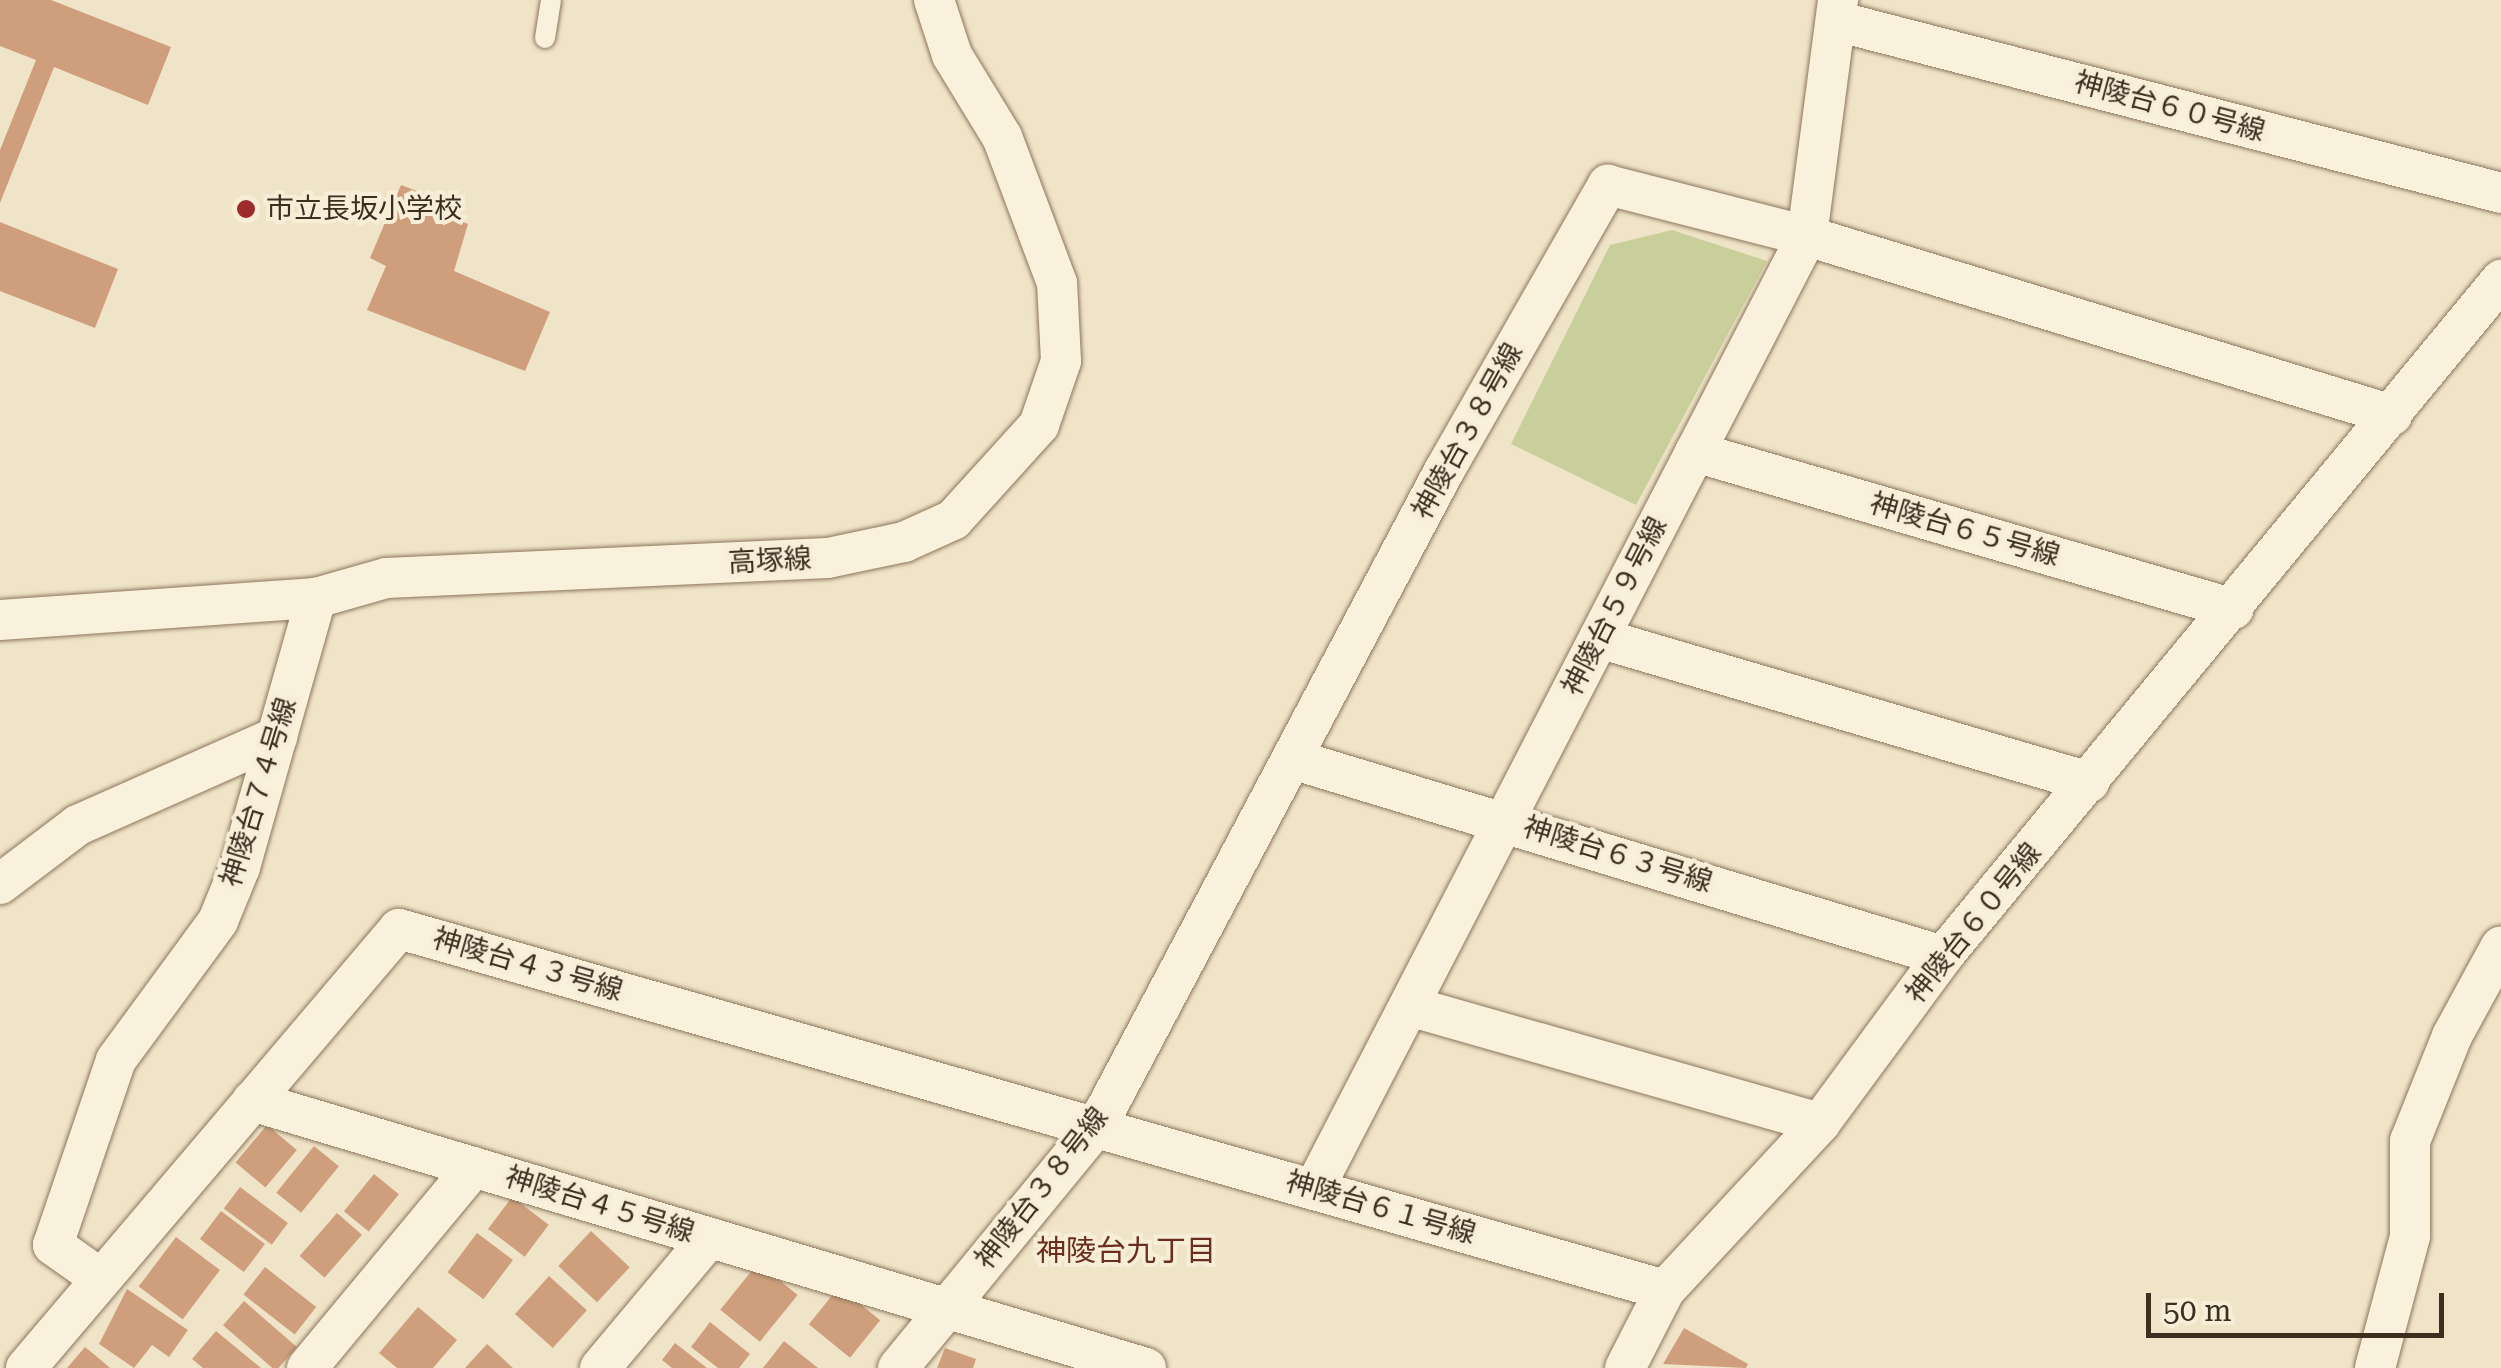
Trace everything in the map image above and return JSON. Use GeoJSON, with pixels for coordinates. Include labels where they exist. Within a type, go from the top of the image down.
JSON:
{"type":"FeatureCollection","features":[{"type":"Feature","properties":{"kind":"street","name":"高塚線"},"geometry":{"type":"LineString","coordinates":[[0,620],[316,598],[386,578],[828,558],[904,542],[953,520],[1039,425],[1061,360],[1057,283],[1002,137],[952,54],[934,0]]}},
{"type":"Feature","properties":{"kind":"street","name":"神陵台６０号線"},"geometry":{"type":"LineString","coordinates":[[1839,11],[2501,193]]}},
{"type":"Feature","properties":{"kind":"street","name":"神陵台５９号線"},"geometry":{"type":"LineString","coordinates":[[1314,1189],[1806,236],[1839,11]]}},
{"type":"Feature","properties":{"kind":"street","name":"神陵台３８号線"},"geometry":{"type":"LineString","coordinates":[[898,1368],[1097,1126],[1292,760],[1608,185],[1806,236],[2392,414]]}},
{"type":"Feature","properties":{"kind":"street"},"geometry":{"type":"LineString","coordinates":[[2392,414],[2501,280]]}},
{"type":"Feature","properties":{"kind":"street","name":"神陵台６０号線"},"geometry":{"type":"LineString","coordinates":[[1625,1368],[1665,1290],[1820,1124],[1943,956],[2392,414]]}},
{"type":"Feature","properties":{"kind":"street","name":"神陵台６５号線"},"geometry":{"type":"LineString","coordinates":[[1695,452],[2234,609]]}},
{"type":"Feature","properties":{"kind":"street","name":"神陵台７４号線"},"geometry":{"type":"LineString","coordinates":[[100,1280],[53,1245],[116,1060],[218,922],[316,598]]}},
{"type":"Feature","properties":{"kind":"street"},"geometry":{"type":"LineString","coordinates":[[1599,638],[2089,782]]}},
{"type":"Feature","properties":{"kind":"street"},"geometry":{"type":"LineString","coordinates":[[0,884],[78,825],[277,737]]}},
{"type":"Feature","properties":{"kind":"street","name":"神陵台６３号線"},"geometry":{"type":"LineString","coordinates":[[1292,760],[1505,819],[1943,956]]}},
{"type":"Feature","properties":{"kind":"street","name":"神陵台４３号線"},"geometry":{"type":"LineString","coordinates":[[26,1368],[399,929],[1097,1126]]}},
{"type":"Feature","properties":{"kind":"street"},"geometry":{"type":"LineString","coordinates":[[2374,1368],[2410,1236],[2410,1140],[2452,1036],[2501,946]]}},
{"type":"Feature","properties":{"kind":"street"},"geometry":{"type":"LineString","coordinates":[[1409,1006],[1820,1124]]}},
{"type":"Feature","properties":{"kind":"street","name":"神陵台４５号線"},"geometry":{"type":"LineString","coordinates":[[252,1101],[1146,1368]]}},
{"type":"Feature","properties":{"kind":"street","name":"神陵台６１号線"},"geometry":{"type":"LineString","coordinates":[[1097,1126],[1665,1290]]}},
{"type":"Feature","properties":{"kind":"street"},"geometry":{"type":"LineString","coordinates":[[307,1368],[474,1167]]}},
{"type":"Feature","properties":{"kind":"street"},"geometry":{"type":"LineString","coordinates":[[600,1368],[709,1238]]}},
{"type":"Feature","properties":{"kind":"lane"},"geometry":{"type":"LineString","coordinates":[[546,38],[551,0]]}},
{"type":"Feature","properties":{"kind":"green space"},"geometry":{"type":"Polygon","coordinates":[[[1672,230],[1767,261],[1636,505],[1511,444],[1610,245],[1672,230]]]}},
{"type":"Feature","properties":{"kind":"building"},"geometry":{"type":"Polygon","coordinates":[[[0,0],[51,0],[171,47],[148,105],[54,67],[0,203],[0,150],[36,60],[0,46],[0,0]]]}},
{"type":"Feature","properties":{"kind":"building"},"geometry":{"type":"Polygon","coordinates":[[[401,185],[443,201],[439,213],[468,224],[454,271],[550,312],[525,371],[367,310],[386,266],[370,258],[401,185]]]}},
{"type":"Feature","properties":{"kind":"building"},"geometry":{"type":"Polygon","coordinates":[[[0,222],[118,269],[95,328],[0,291],[0,222]]]}},
{"type":"Feature","properties":{"kind":"building"},"geometry":{"type":"Polygon","coordinates":[[[267,1125],[297,1150],[265,1188],[236,1163],[267,1125]]]}},
{"type":"Feature","properties":{"kind":"building"},"geometry":{"type":"Polygon","coordinates":[[[314,1146],[339,1166],[301,1213],[276,1193],[314,1146]]]}},
{"type":"Feature","properties":{"kind":"building"},"geometry":{"type":"Polygon","coordinates":[[[374,1174],[399,1194],[369,1231],[344,1211],[374,1174]]]}},
{"type":"Feature","properties":{"kind":"building"},"geometry":{"type":"Polygon","coordinates":[[[240,1187],[288,1223],[272,1245],[224,1209],[240,1187]]]}},
{"type":"Feature","properties":{"kind":"building"},"geometry":{"type":"Polygon","coordinates":[[[512,1197],[549,1225],[525,1257],[488,1229],[512,1197]]]}},
{"type":"Feature","properties":{"kind":"building"},"geometry":{"type":"Polygon","coordinates":[[[221,1211],[265,1244],[244,1272],[200,1239],[221,1211]]]}},
{"type":"Feature","properties":{"kind":"building"},"geometry":{"type":"Polygon","coordinates":[[[337,1213],[362,1235],[325,1278],[300,1256],[337,1213]]]}},
{"type":"Feature","properties":{"kind":"building"},"geometry":{"type":"Polygon","coordinates":[[[591,1231],[630,1267],[597,1302],[558,1266],[591,1231]]]}},
{"type":"Feature","properties":{"kind":"building"},"geometry":{"type":"Polygon","coordinates":[[[477,1233],[513,1260],[483,1299],[448,1272],[477,1233]]]}},
{"type":"Feature","properties":{"kind":"building"},"geometry":{"type":"Polygon","coordinates":[[[176,1237],[220,1270],[183,1320],[139,1287],[176,1237]]]}},
{"type":"Feature","properties":{"kind":"building"},"geometry":{"type":"Polygon","coordinates":[[[758,1263],[798,1295],[760,1342],[720,1310],[758,1263]]]}},
{"type":"Feature","properties":{"kind":"building"},"geometry":{"type":"Polygon","coordinates":[[[265,1267],[316,1307],[295,1335],[243,1295],[265,1267]]]}},
{"type":"Feature","properties":{"kind":"building"},"geometry":{"type":"Polygon","coordinates":[[[549,1276],[587,1310],[553,1348],[515,1314],[549,1276]]]}},
{"type":"Feature","properties":{"kind":"building"},"geometry":{"type":"Polygon","coordinates":[[[839,1287],[880,1320],[850,1358],[809,1324],[839,1287]]]}},
{"type":"Feature","properties":{"kind":"building"},"geometry":{"type":"Polygon","coordinates":[[[127,1289],[188,1330],[169,1357],[152,1345],[134,1368],[99,1344],[127,1289]]]}},
{"type":"Feature","properties":{"kind":"building"},"geometry":{"type":"Polygon","coordinates":[[[244,1301],[297,1347],[279,1368],[272,1368],[223,1325],[244,1301]]]}},
{"type":"Feature","properties":{"kind":"building"},"geometry":{"type":"Polygon","coordinates":[[[418,1307],[457,1340],[433,1368],[397,1368],[379,1353],[418,1307]]]}},
{"type":"Feature","properties":{"kind":"building"},"geometry":{"type":"Polygon","coordinates":[[[710,1322],[750,1354],[739,1368],[718,1368],[691,1347],[710,1322]]]}},
{"type":"Feature","properties":{"kind":"building"},"geometry":{"type":"Polygon","coordinates":[[[1684,1328],[1748,1364],[1746,1368],[1663,1364],[1684,1328]]]}},
{"type":"Feature","properties":{"kind":"building"},"geometry":{"type":"Polygon","coordinates":[[[216,1331],[261,1368],[203,1368],[192,1359],[216,1331]]]}},
{"type":"Feature","properties":{"kind":"building"},"geometry":{"type":"Polygon","coordinates":[[[784,1341],[818,1368],[763,1368],[784,1341]]]}},
{"type":"Feature","properties":{"kind":"building"},"geometry":{"type":"Polygon","coordinates":[[[675,1343],[707,1368],[672,1368],[662,1360],[675,1343]]]}},
{"type":"Feature","properties":{"kind":"building"},"geometry":{"type":"Polygon","coordinates":[[[487,1344],[513,1368],[465,1368],[487,1344]]]}},
{"type":"Feature","properties":{"kind":"building"},"geometry":{"type":"Polygon","coordinates":[[[85,1347],[102,1361],[110,1368],[67,1368],[85,1347]]]}},
{"type":"Feature","properties":{"kind":"building"},"geometry":{"type":"Polygon","coordinates":[[[945,1348],[976,1359],[973,1368],[937,1368],[945,1348]]]}},
{"type":"Feature","properties":{"kind":"place","name":"市立長坂小学校"},"geometry":{"type":"Point","coordinates":[246,209]}},
{"type":"Feature","properties":{"kind":"district","name":"神陵台九丁目"},"geometry":{"type":"Point","coordinates":[1126,1251]}}]}
